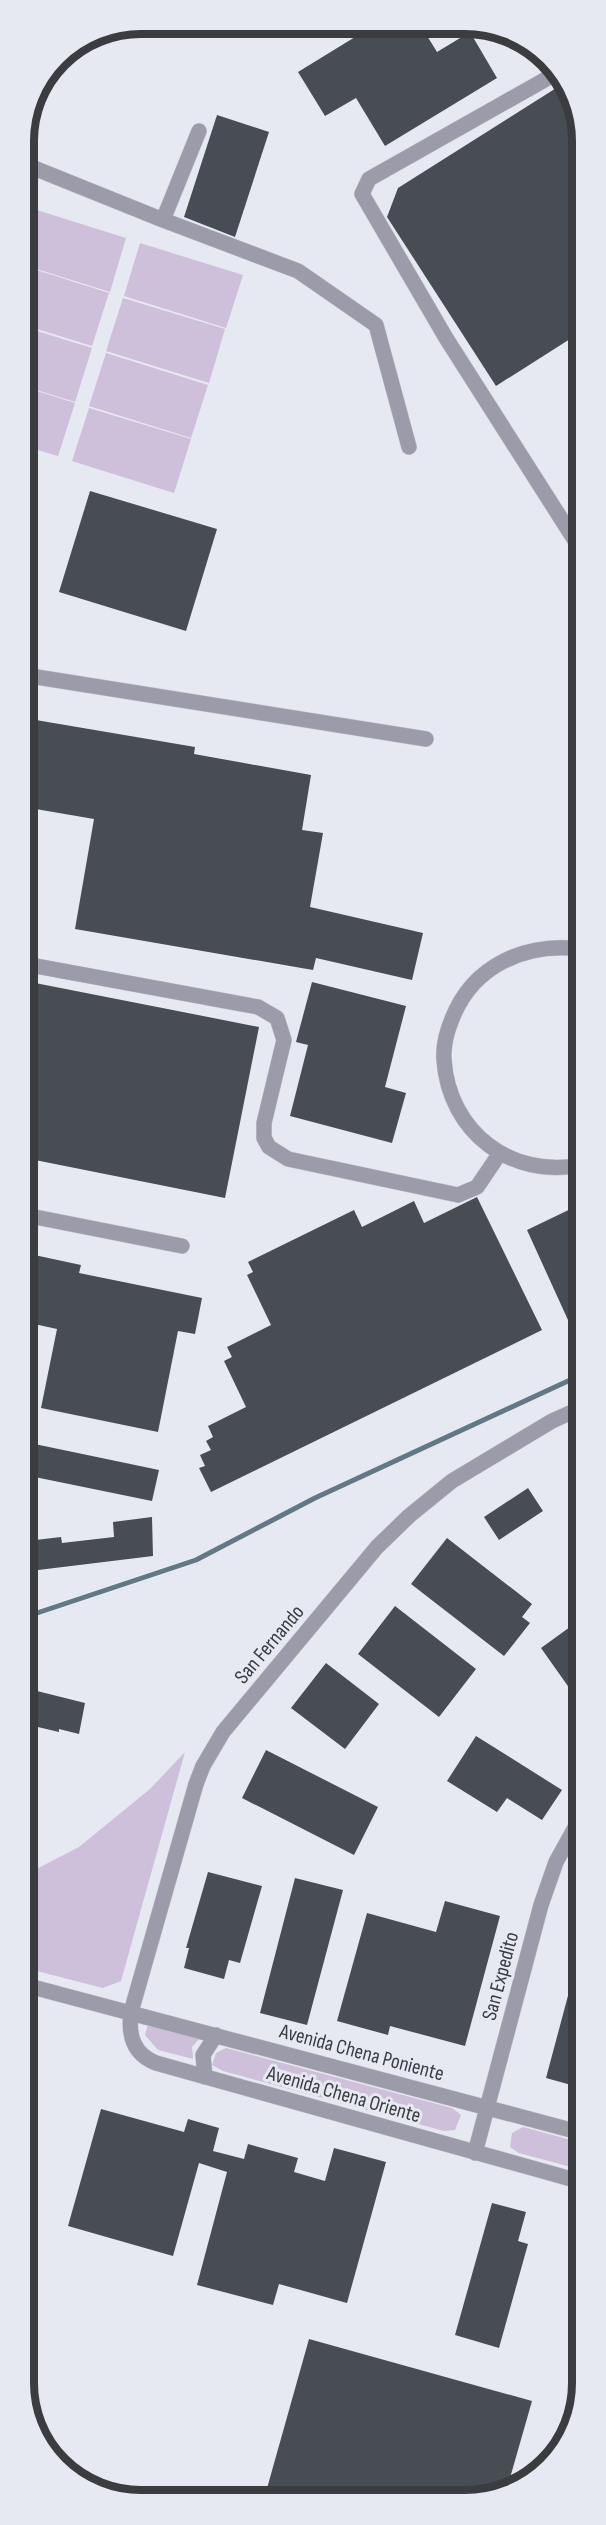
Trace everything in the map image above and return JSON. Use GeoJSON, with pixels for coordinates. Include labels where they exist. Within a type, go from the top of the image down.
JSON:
{"type":"FeatureCollection","features":[{"type":"Feature","properties":{"kind":"street"},"geometry":{"type":"LineString","coordinates":[[549,77],[369,179],[362,194],[446,338],[572,536]]}},
{"type":"Feature","properties":{"kind":"street"},"geometry":{"type":"LineString","coordinates":[[163,220],[199,131]]}},
{"type":"Feature","properties":{"kind":"street"},"geometry":{"type":"LineString","coordinates":[[35,168],[298,272],[376,325],[409,447]]}},
{"type":"Feature","properties":{"kind":"street"},"geometry":{"type":"LineString","coordinates":[[35,677],[426,739]]}},
{"type":"Feature","properties":{"kind":"street"},"geometry":{"type":"LineString","coordinates":[[572,949],[544,948],[510,957],[492,966],[479,977],[456,1008],[450,1025],[444,1058],[450,1088],[457,1106],[471,1127],[500,1153],[520,1163],[549,1169],[572,1166]]}},
{"type":"Feature","properties":{"kind":"street"},"geometry":{"type":"LineString","coordinates":[[35,965],[258,1007],[277,1018],[284,1040],[264,1123],[264,1138],[269,1147],[288,1159],[458,1195],[471,1191],[482,1182],[500,1153]]}},
{"type":"Feature","properties":{"kind":"street"},"geometry":{"type":"LineString","coordinates":[[35,1217],[182,1246]]}},
{"type":"Feature","properties":{"kind":"street","name":"San Fernando"},"geometry":{"type":"LineString","coordinates":[[131,2012],[196,1784],[203,1766],[223,1732],[377,1547],[408,1516],[452,1481],[552,1421],[571,1412]]}},
{"type":"Feature","properties":{"kind":"street","name":"San Expedito"},"geometry":{"type":"LineString","coordinates":[[475,2153],[547,1885],[571,1833]]}},
{"type":"Feature","properties":{"kind":"street","name":"Avenida Chena Poniente"},"geometry":{"type":"LineString","coordinates":[[34,1987],[571,2130]]}},
{"type":"Feature","properties":{"kind":"street","name":"Avenida Chena Oriente"},"geometry":{"type":"LineString","coordinates":[[131,2012],[129,2035],[144,2057],[156,2063],[571,2179]]}},
{"type":"Feature","properties":{"kind":"street"},"geometry":{"type":"LineString","coordinates":[[205,2077],[203,2055],[216,2035]]}},
{"type":"Feature","properties":{"kind":"shaded area"},"geometry":{"type":"Polygon","coordinates":[[[35,209],[126,238],[110,292],[35,268],[35,209]]]}},
{"type":"Feature","properties":{"kind":"shaded area"},"geometry":{"type":"Polygon","coordinates":[[[140,243],[243,275],[226,328],[124,296],[140,243]]]}},
{"type":"Feature","properties":{"kind":"shaded area"},"geometry":{"type":"Polygon","coordinates":[[[35,269],[109,293],[92,346],[35,328],[35,269]]]}},
{"type":"Feature","properties":{"kind":"shaded area"},"geometry":{"type":"Polygon","coordinates":[[[123,298],[225,329],[209,383],[106,351],[123,298]]]}},
{"type":"Feature","properties":{"kind":"shaded area"},"geometry":{"type":"Polygon","coordinates":[[[35,330],[92,348],[75,402],[35,389],[35,330]]]}},
{"type":"Feature","properties":{"kind":"shaded area"},"geometry":{"type":"Polygon","coordinates":[[[106,353],[208,385],[191,438],[89,406],[106,353]]]}},
{"type":"Feature","properties":{"kind":"shaded area"},"geometry":{"type":"Polygon","coordinates":[[[35,390],[75,403],[58,456],[35,449],[35,390]]]}},
{"type":"Feature","properties":{"kind":"shaded area"},"geometry":{"type":"Polygon","coordinates":[[[89,408],[191,439],[174,493],[72,461],[89,408]]]}},
{"type":"Feature","properties":{"kind":"shaded area"},"geometry":{"type":"Polygon","coordinates":[[[185,1752],[121,1981],[103,1988],[34,1970],[34,1870],[79,1847],[150,1789],[185,1752]]]}},
{"type":"Feature","properties":{"kind":"shaded area"},"geometry":{"type":"Polygon","coordinates":[[[148,2024],[199,2039],[192,2047],[193,2059],[158,2050],[145,2035],[148,2024]]]}},
{"type":"Feature","properties":{"kind":"shaded area"},"geometry":{"type":"Polygon","coordinates":[[[226,2048],[452,2108],[461,2115],[455,2130],[444,2131],[223,2071],[212,2065],[216,2053],[226,2048]]]}},
{"type":"Feature","properties":{"kind":"shaded area"},"geometry":{"type":"Polygon","coordinates":[[[523,2127],[571,2140],[571,2167],[519,2153],[510,2147],[512,2133],[523,2127]]]}},
{"type":"Feature","properties":{"kind":"building"},"geometry":{"type":"Polygon","coordinates":[[[359,34],[426,34],[437,52],[466,34],[471,35],[497,78],[385,146],[356,98],[325,116],[298,72],[359,34]]]}},
{"type":"Feature","properties":{"kind":"building"},"geometry":{"type":"Polygon","coordinates":[[[557,88],[568,114],[572,142],[572,338],[496,386],[387,217],[398,188],[557,88]]]}},
{"type":"Feature","properties":{"kind":"building"},"geometry":{"type":"Polygon","coordinates":[[[217,115],[269,132],[235,237],[184,217],[217,115]]]}},
{"type":"Feature","properties":{"kind":"building"},"geometry":{"type":"Polygon","coordinates":[[[90,491],[217,529],[186,631],[59,592],[90,491]]]}},
{"type":"Feature","properties":{"kind":"building"},"geometry":{"type":"Polygon","coordinates":[[[35,720],[195,747],[194,754],[311,775],[302,830],[323,833],[310,907],[423,933],[412,980],[316,958],[313,970],[75,929],[94,819],[35,809],[35,720]]]}},
{"type":"Feature","properties":{"kind":"building"},"geometry":{"type":"Polygon","coordinates":[[[312,982],[406,1006],[385,1087],[406,1093],[392,1143],[290,1116],[308,1045],[296,1042],[312,982]]]}},
{"type":"Feature","properties":{"kind":"building"},"geometry":{"type":"Polygon","coordinates":[[[35,983],[259,1027],[225,1198],[35,1160],[35,983]]]}},
{"type":"Feature","properties":{"kind":"building"},"geometry":{"type":"Polygon","coordinates":[[[477,1197],[542,1330],[211,1492],[199,1468],[205,1466],[200,1455],[211,1450],[206,1441],[213,1437],[208,1426],[246,1407],[224,1361],[232,1357],[227,1347],[271,1325],[247,1275],[253,1272],[248,1262],[354,1210],[362,1227],[414,1201],[424,1223],[477,1197]]]}},
{"type":"Feature","properties":{"kind":"building"},"geometry":{"type":"Polygon","coordinates":[[[572,1209],[571,1318],[568,1320],[527,1230],[572,1209]]]}},
{"type":"Feature","properties":{"kind":"building"},"geometry":{"type":"Polygon","coordinates":[[[35,1255],[81,1265],[79,1273],[202,1298],[195,1334],[178,1331],[158,1432],[41,1408],[57,1329],[34,1324],[35,1255]]]}},
{"type":"Feature","properties":{"kind":"building"},"geometry":{"type":"Polygon","coordinates":[[[34,1444],[159,1470],[152,1501],[34,1477],[34,1444]]]}},
{"type":"Feature","properties":{"kind":"building"},"geometry":{"type":"Polygon","coordinates":[[[528,1488],[543,1511],[499,1540],[484,1517],[528,1488]]]}},
{"type":"Feature","properties":{"kind":"building"},"geometry":{"type":"Polygon","coordinates":[[[152,1517],[153,1556],[34,1570],[34,1540],[61,1537],[62,1543],[114,1537],[113,1522],[152,1517]]]}},
{"type":"Feature","properties":{"kind":"building"},"geometry":{"type":"Polygon","coordinates":[[[447,1538],[532,1604],[522,1617],[530,1623],[504,1656],[411,1584],[447,1538]]]}},
{"type":"Feature","properties":{"kind":"building"},"geometry":{"type":"Polygon","coordinates":[[[395,1606],[476,1669],[439,1717],[358,1654],[395,1606]]]}},
{"type":"Feature","properties":{"kind":"building"},"geometry":{"type":"Polygon","coordinates":[[[571,1626],[571,1691],[541,1648],[571,1626]]]}},
{"type":"Feature","properties":{"kind":"building"},"geometry":{"type":"Polygon","coordinates":[[[326,1663],[379,1704],[345,1749],[291,1708],[326,1663]]]}},
{"type":"Feature","properties":{"kind":"building"},"geometry":{"type":"Polygon","coordinates":[[[34,1690],[85,1703],[79,1734],[59,1729],[59,1732],[34,1726],[34,1690]]]}},
{"type":"Feature","properties":{"kind":"building"},"geometry":{"type":"Polygon","coordinates":[[[476,1736],[562,1790],[542,1820],[507,1798],[497,1812],[447,1781],[476,1736]]]}},
{"type":"Feature","properties":{"kind":"building"},"geometry":{"type":"Polygon","coordinates":[[[266,1750],[378,1807],[354,1855],[242,1798],[266,1750]]]}},
{"type":"Feature","properties":{"kind":"building"},"geometry":{"type":"Polygon","coordinates":[[[208,1872],[262,1886],[240,1963],[229,1960],[224,1979],[184,1968],[189,1948],[186,1948],[208,1872]]]}},
{"type":"Feature","properties":{"kind":"building"},"geometry":{"type":"Polygon","coordinates":[[[295,1878],[343,1890],[307,2025],[260,2013],[295,1878]]]}},
{"type":"Feature","properties":{"kind":"building"},"geometry":{"type":"Polygon","coordinates":[[[445,1901],[500,1916],[465,2046],[390,2026],[388,2035],[337,2021],[367,1913],[436,1932],[445,1901]]]}},
{"type":"Feature","properties":{"kind":"building"},"geometry":{"type":"Polygon","coordinates":[[[571,1984],[571,2085],[546,2078],[571,1984]]]}},
{"type":"Feature","properties":{"kind":"building"},"geometry":{"type":"Polygon","coordinates":[[[101,2109],[184,2132],[188,2119],[219,2128],[213,2151],[244,2159],[248,2144],[298,2158],[294,2172],[325,2181],[334,2148],[386,2162],[347,2303],[279,2284],[273,2305],[197,2285],[227,2172],[199,2163],[173,2256],[68,2226],[101,2109]]]}},
{"type":"Feature","properties":{"kind":"building"},"geometry":{"type":"Polygon","coordinates":[[[492,2203],[526,2212],[518,2241],[528,2244],[499,2348],[455,2335],[492,2203]]]}},
{"type":"Feature","properties":{"kind":"building"},"geometry":{"type":"Polygon","coordinates":[[[309,2339],[532,2401],[509,2480],[499,2485],[478,2490],[267,2490],[309,2339]]]}},
{"type":"Feature","properties":{"kind":"waterway"},"geometry":{"type":"LineString","coordinates":[[34,1614],[196,1560],[315,1498],[571,1379]]}}]}
